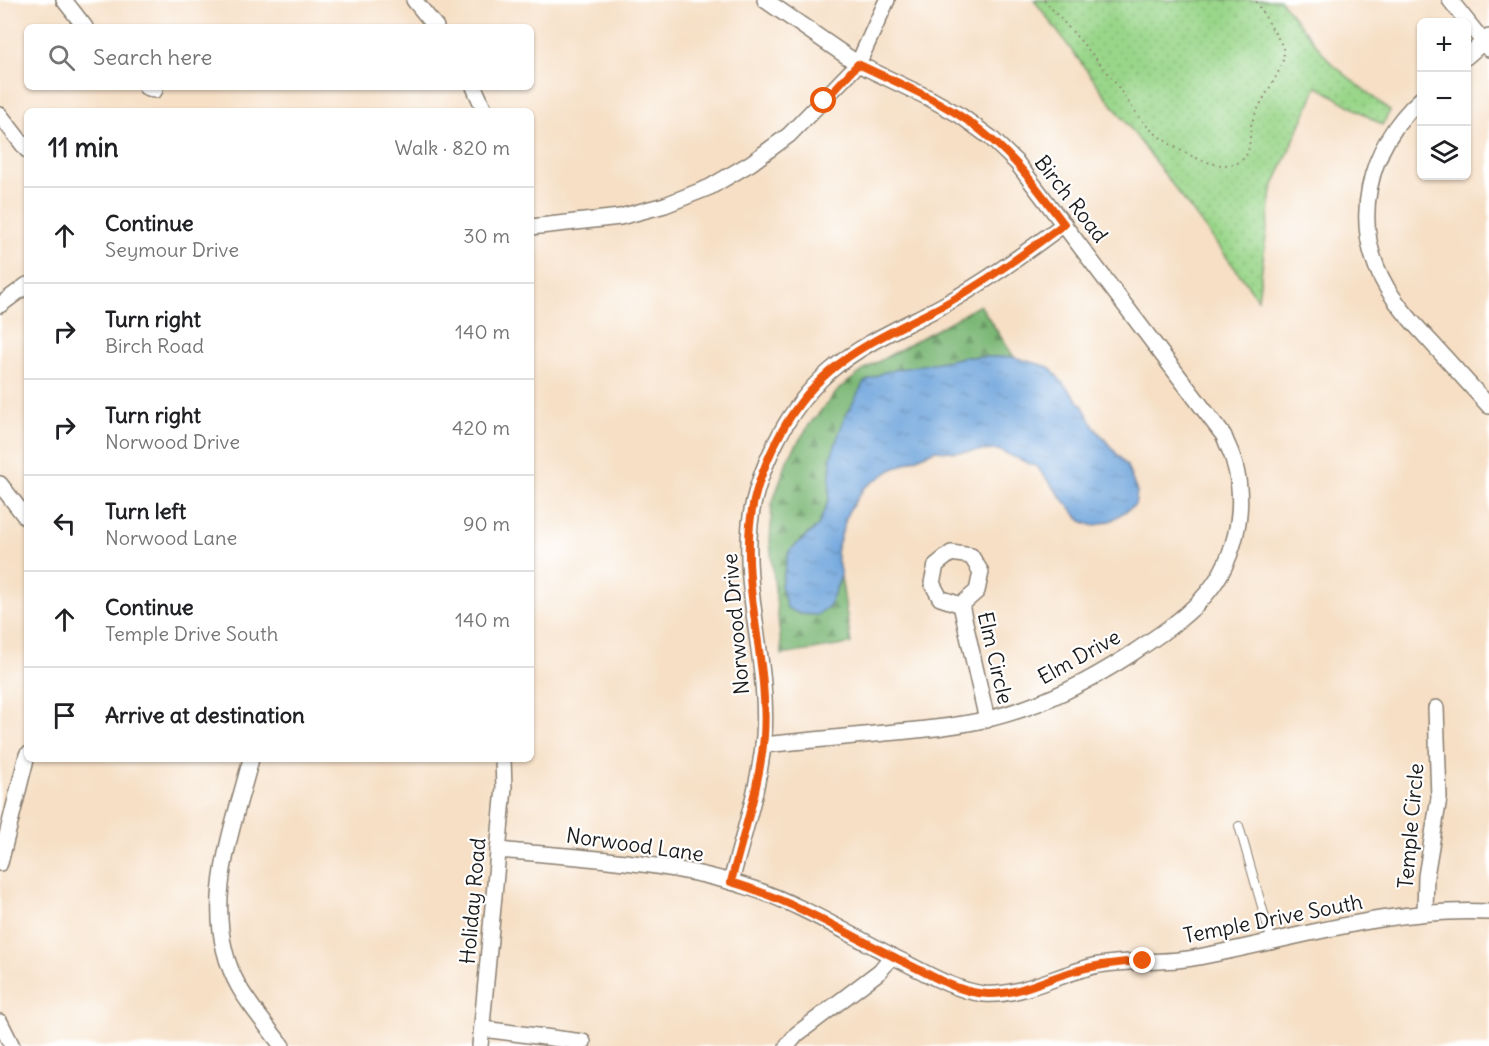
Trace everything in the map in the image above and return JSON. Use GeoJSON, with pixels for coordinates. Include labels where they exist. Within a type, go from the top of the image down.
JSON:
{"type":"FeatureCollection","features":[{"type":"Feature","properties":{"kind":"street"},"geometry":{"type":"LineString","coordinates":[[64,0],[83,24]]}},
{"type":"Feature","properties":{"kind":"street"},"geometry":{"type":"LineString","coordinates":[[414,0],[433,24]]}},
{"type":"Feature","properties":{"kind":"street","name":"Birch Road"},"geometry":{"type":"LineString","coordinates":[[765,0],[858,64],[929,98],[961,116],[991,138],[1017,163],[1209,415]]}},
{"type":"Feature","properties":{"kind":"street"},"geometry":{"type":"LineString","coordinates":[[534,227],[620,217],[665,205],[710,187],[751,163],[789,135],[858,64],[887,0]]}},
{"type":"Feature","properties":{"kind":"street"},"geometry":{"type":"LineString","coordinates":[[1450,0],[1487,43],[1471,54]]}},
{"type":"Feature","properties":{"kind":"street"},"geometry":{"type":"LineString","coordinates":[[475,90],[484,108]]}},
{"type":"Feature","properties":{"kind":"street"},"geometry":{"type":"LineString","coordinates":[[1417,103],[1397,124],[1382,148],[1371,176],[1367,205],[1368,234],[1374,262],[1403,312],[1489,405]]}},
{"type":"Feature","properties":{"kind":"street"},"geometry":{"type":"LineString","coordinates":[[0,115],[24,146]]}},
{"type":"Feature","properties":{"kind":"street","name":"Norwood Drive"},"geometry":{"type":"LineString","coordinates":[[731,882],[759,772],[762,745],[764,700],[749,558],[750,524],[756,489],[768,457],[784,425],[804,397],[829,372],[856,351],[994,275],[1064,224]]}},
{"type":"Feature","properties":{"kind":"street"},"geometry":{"type":"LineString","coordinates":[[0,305],[24,287]]}},
{"type":"Feature","properties":{"kind":"street","name":"Elm Drive"},"geometry":{"type":"LineString","coordinates":[[762,745],[924,729],[987,720],[1015,712],[1058,695],[1099,674],[1182,617],[1200,601],[1215,582],[1227,561],[1235,538],[1239,515],[1239,488],[1234,462],[1224,436],[1209,415]]}},
{"type":"Feature","properties":{"kind":"street"},"geometry":{"type":"LineString","coordinates":[[0,484],[24,515]]}},
{"type":"Feature","properties":{"kind":"street","name":"Elm Circle"},"geometry":{"type":"LineString","coordinates":[[961,605],[987,720]]}},
{"type":"Feature","properties":{"kind":"street","name":"Temple Circle"},"geometry":{"type":"LineString","coordinates":[[1425,912],[1426,876],[1439,798],[1436,708]]}},
{"type":"Feature","properties":{"kind":"street"},"geometry":{"type":"LineString","coordinates":[[0,863],[25,762]]}},
{"type":"Feature","properties":{"kind":"street"},"geometry":{"type":"LineString","coordinates":[[250,762],[221,879],[219,907],[221,934],[238,986],[282,1046]]}},
{"type":"Feature","properties":{"kind":"street","name":"Holiday Road"},"geometry":{"type":"LineString","coordinates":[[480,1046],[504,788],[504,762]]}},
{"type":"Feature","properties":{"kind":"street","name":"Norwood Lane"},"geometry":{"type":"LineString","coordinates":[[498,850],[645,864],[699,873],[731,882],[798,907],[892,956]]}},
{"type":"Feature","properties":{"kind":"street","name":"Temple Drive South"},"geometry":{"type":"LineString","coordinates":[[892,956],[969,991],[987,994],[1006,993],[1094,966],[1118,962],[1190,958],[1378,919],[1425,912],[1457,910],[1489,912]]}},
{"type":"Feature","properties":{"kind":"street"},"geometry":{"type":"LineString","coordinates":[[786,1046],[797,1034],[880,971],[892,956]]}},
{"type":"Feature","properties":{"kind":"street"},"geometry":{"type":"LineString","coordinates":[[0,1022],[12,1046]]}},
{"type":"Feature","properties":{"kind":"street"},"geometry":{"type":"LineString","coordinates":[[483,1029],[583,1042]]}},
{"type":"Feature","properties":{"kind":"lane"},"geometry":{"type":"LineString","coordinates":[[1239,826],[1272,942]]}},
{"type":"Feature","properties":{"kind":"path"},"geometry":{"type":"LineString","coordinates":[[1044,0],[1092,53],[1154,133],[1196,158],[1224,166],[1233,165],[1247,154],[1251,124],[1283,60],[1282,45],[1255,0]]}},
{"type":"Feature","properties":{"kind":"green space"},"geometry":{"type":"Polygon","coordinates":[[[1034,0],[1280,0],[1331,63],[1390,111],[1382,125],[1317,86],[1272,190],[1258,299],[1034,0]]]}},
{"type":"Feature","properties":{"kind":"green space"},"geometry":{"type":"Polygon","coordinates":[[[980,305],[1014,357],[965,357],[923,365],[831,457],[829,499],[818,526],[800,540],[829,606],[841,576],[851,644],[782,655],[770,543],[772,504],[788,458],[809,425],[840,388],[867,368],[980,305]]]}},
{"type":"Feature","properties":{"kind":"water"},"geometry":{"type":"Polygon","coordinates":[[[965,357],[1014,357],[1049,367],[1082,405],[1095,428],[1127,466],[1137,492],[1135,505],[1112,520],[1094,526],[1081,521],[1037,467],[998,450],[957,452],[935,450],[891,470],[864,488],[848,512],[836,552],[841,576],[829,606],[817,615],[800,614],[787,608],[781,585],[789,551],[818,526],[829,499],[831,457],[844,419],[864,382],[884,372],[965,357]]]}},
{"type":"Feature","properties":{"kind":"route"},"geometry":{"type":"LineString","coordinates":[[824,101],[858,64],[929,98],[961,116],[991,138],[1017,163],[1064,224],[994,275],[856,351],[829,372],[804,397],[784,425],[768,457],[756,489],[750,524],[749,558],[761,663],[764,737],[759,772],[731,882],[798,907],[892,956],[969,991],[987,994],[1006,993],[1094,966],[1143,961]]}}]}
